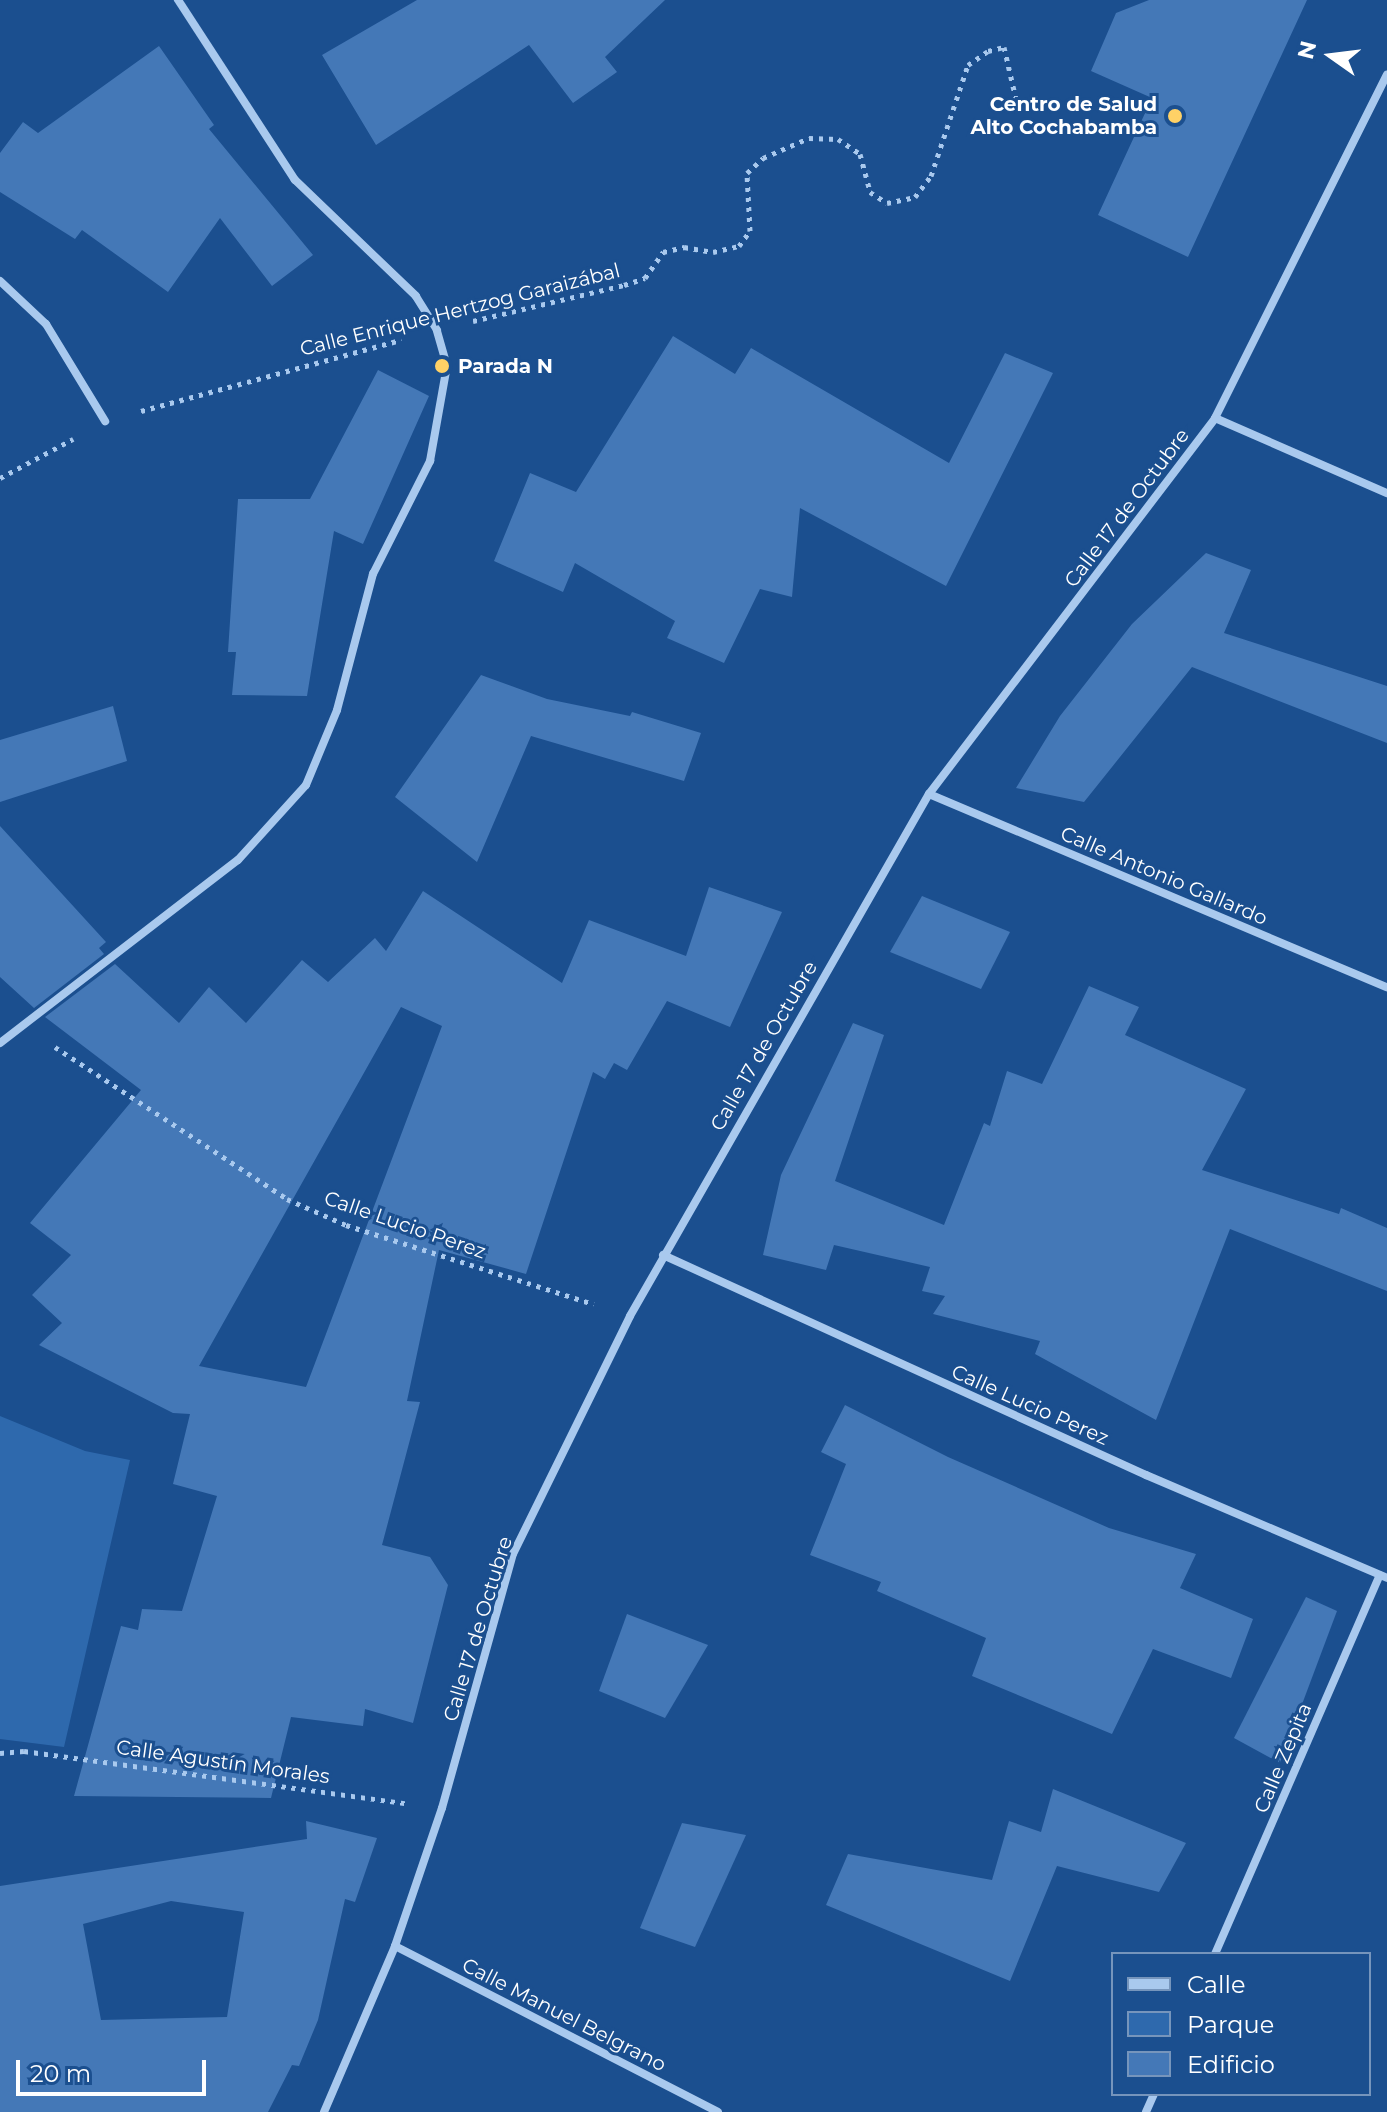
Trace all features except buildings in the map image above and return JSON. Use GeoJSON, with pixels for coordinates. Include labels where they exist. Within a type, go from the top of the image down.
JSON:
{"type":"FeatureCollection","features":[{"type":"Feature","properties":{"kind":"street"},"geometry":{"type":"LineString","coordinates":[[0,1043],[238,860],[306,785],[337,710],[373,574],[430,461],[447,366],[437,330],[416,296],[295,180],[178,0]]}},
{"type":"Feature","properties":{"kind":"street","name":"Calle 17 de Octubre"},"geometry":{"type":"LineString","coordinates":[[324,2112],[395,1946],[442,1808],[513,1554],[630,1316],[929,794],[1215,418],[1387,75]]}},
{"type":"Feature","properties":{"kind":"street"},"geometry":{"type":"LineString","coordinates":[[0,281],[46,324],[105,421]]}},
{"type":"Feature","properties":{"kind":"street"},"geometry":{"type":"LineString","coordinates":[[1215,418],[1387,493]]}},
{"type":"Feature","properties":{"kind":"street","name":"Calle Antonio Gallardo"},"geometry":{"type":"LineString","coordinates":[[929,794],[1387,987]]}},
{"type":"Feature","properties":{"kind":"street","name":"Calle Lucio Perez"},"geometry":{"type":"LineString","coordinates":[[663,1255],[1383,1576]]}},
{"type":"Feature","properties":{"kind":"street","name":"Calle Zepita"},"geometry":{"type":"LineString","coordinates":[[1216,1952],[1383,1576]]}},
{"type":"Feature","properties":{"kind":"street","name":"Calle Manuel Belgrano"},"geometry":{"type":"LineString","coordinates":[[395,1946],[718,2112]]}},
{"type":"Feature","properties":{"kind":"path","name":"Calle Enrique Hertzog Garaizábal"},"geometry":{"type":"LineString","coordinates":[[0,478],[105,421],[437,330],[624,285],[645,278],[663,252],[684,247],[713,252],[739,246],[750,231],[747,173],[763,158],[809,138],[838,139],[860,154],[870,192],[887,203],[915,197],[931,176],[968,65],[988,51],[1004,47],[1016,99]]}},
{"type":"Feature","properties":{"kind":"path","name":"Calle Lucio Perez"},"geometry":{"type":"LineString","coordinates":[[25,1026],[287,1199],[346,1225],[630,1316]]}},
{"type":"Feature","properties":{"kind":"path","name":"Calle Agustín Morales"},"geometry":{"type":"LineString","coordinates":[[0,1753],[24,1751],[442,1808]]}},
{"type":"Feature","properties":{"kind":"green space"},"geometry":{"type":"Polygon","coordinates":[[[0,1416],[85,1451],[130,1460],[64,1747],[0,1739],[0,1416]]]}},
{"type":"Feature","properties":{"kind":"place","name":"Centro de Salud Alto Cochabamba"},"geometry":{"type":"Point","coordinates":[1175,116]}},
{"type":"Feature","properties":{"kind":"place","name":"Parada N"},"geometry":{"type":"Point","coordinates":[442,366]}}]}
